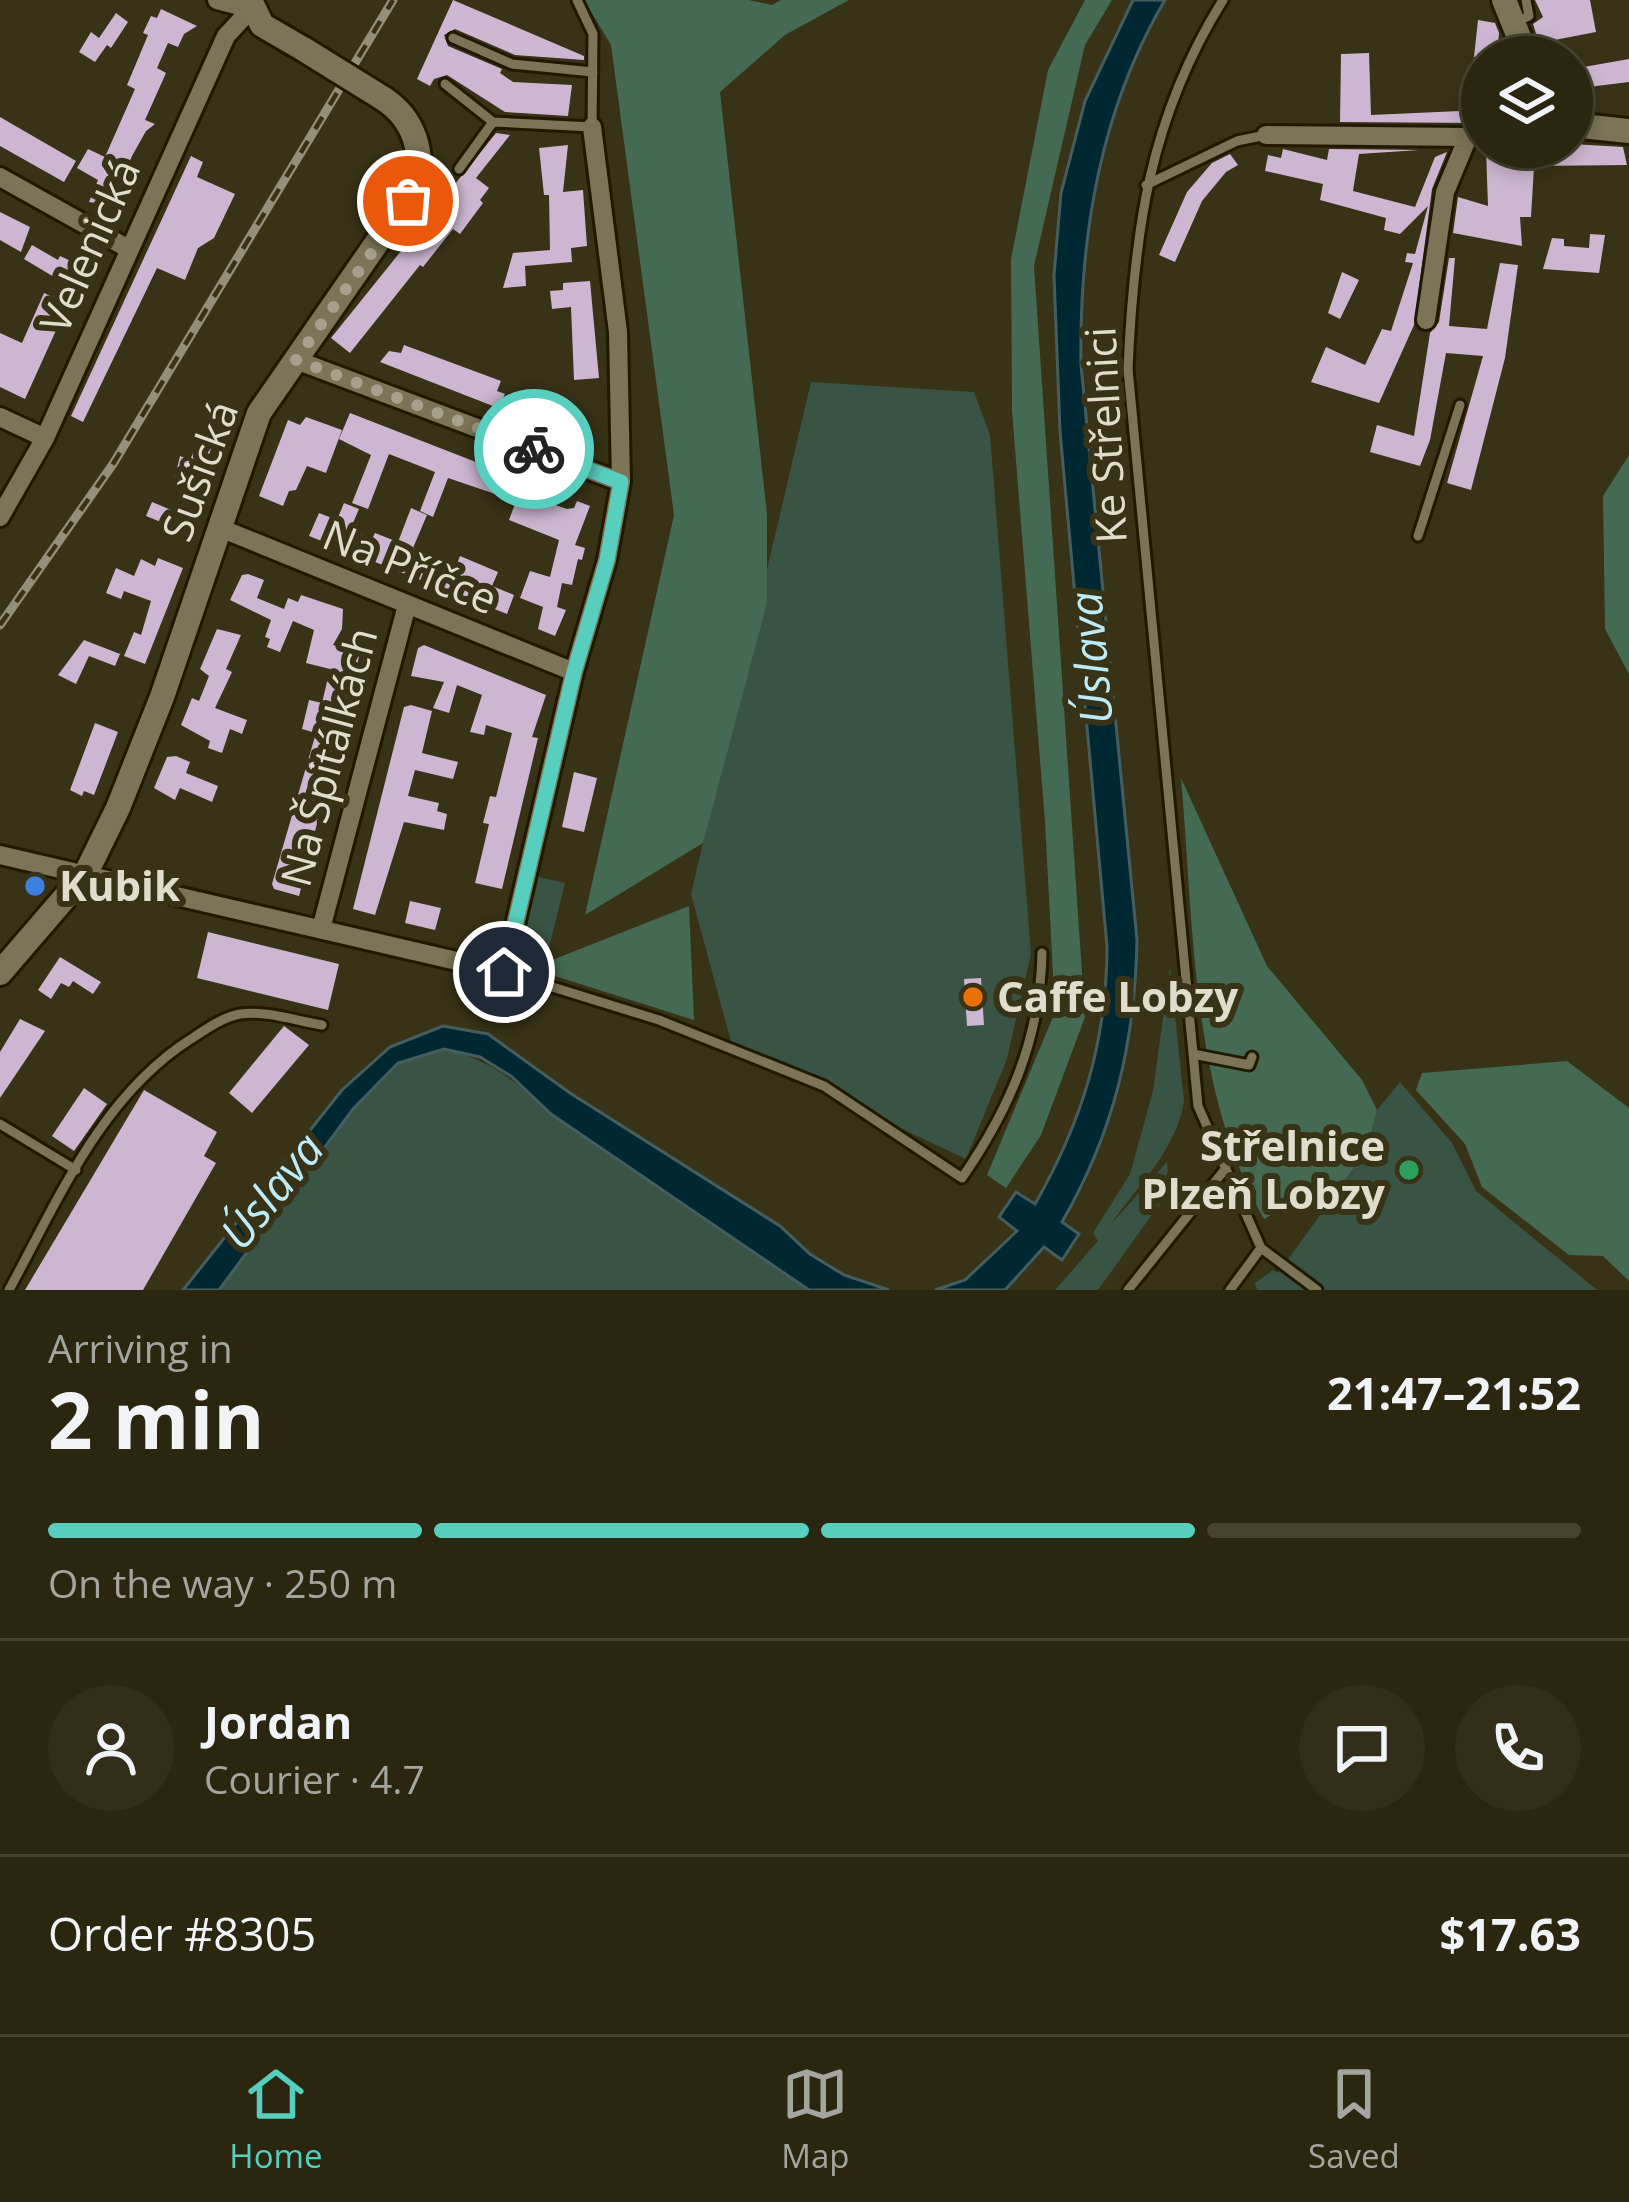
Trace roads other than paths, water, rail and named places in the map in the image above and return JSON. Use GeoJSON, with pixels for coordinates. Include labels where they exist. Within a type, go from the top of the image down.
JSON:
{"type":"FeatureCollection","features":[{"type":"Feature","properties":{"kind":"street"},"geometry":{"type":"LineString","coordinates":[[217,0],[251,4]]}},
{"type":"Feature","properties":{"kind":"street","name":"Sušická"},"geometry":{"type":"LineString","coordinates":[[0,973],[86,873],[141,754],[259,413],[401,212],[418,179],[410,124],[384,99],[262,25],[251,4]]}},
{"type":"Feature","properties":{"kind":"street","name":"Velenická"},"geometry":{"type":"LineString","coordinates":[[0,517],[45,438],[226,36],[251,4]]}},
{"type":"Feature","properties":{"kind":"street"},"geometry":{"type":"LineString","coordinates":[[0,855],[504,972],[574,672],[607,560],[621,482],[618,332],[592,127]]}},
{"type":"Feature","properties":{"kind":"street"},"geometry":{"type":"LineString","coordinates":[[1593,128],[1629,132]]}},
{"type":"Feature","properties":{"kind":"street"},"geometry":{"type":"LineString","coordinates":[[1266,135],[1461,136]]}},
{"type":"Feature","properties":{"kind":"street"},"geometry":{"type":"LineString","coordinates":[[1426,320],[1445,192],[1461,162]]}},
{"type":"Feature","properties":{"kind":"street"},"geometry":{"type":"LineString","coordinates":[[0,177],[127,248]]}},
{"type":"Feature","properties":{"kind":"street"},"geometry":{"type":"LineString","coordinates":[[296,360],[621,482]]}},
{"type":"Feature","properties":{"kind":"street"},"geometry":{"type":"LineString","coordinates":[[0,417],[45,438]]}},
{"type":"Feature","properties":{"kind":"street","name":"Na Příčce"},"geometry":{"type":"LineString","coordinates":[[220,528],[574,672]]}},
{"type":"Feature","properties":{"kind":"street","name":"Na Špitálkách"},"geometry":{"type":"LineString","coordinates":[[322,928],[407,604]]}},
{"type":"Feature","properties":{"kind":"lane"},"geometry":{"type":"LineString","coordinates":[[445,84],[493,122],[592,127],[593,34],[577,0]]}},
{"type":"Feature","properties":{"kind":"lane","name":"Ke Střelnici"},"geometry":{"type":"LineString","coordinates":[[1223,0],[1188,63],[1146,185],[1132,277],[1128,369],[1198,1106],[1262,1248]]}},
{"type":"Feature","properties":{"kind":"lane"},"geometry":{"type":"LineString","coordinates":[[453,38],[512,64],[593,72]]}},
{"type":"Feature","properties":{"kind":"lane"},"geometry":{"type":"LineString","coordinates":[[459,169],[493,122]]}},
{"type":"Feature","properties":{"kind":"lane"},"geometry":{"type":"LineString","coordinates":[[1146,185],[1237,142],[1266,135]]}},
{"type":"Feature","properties":{"kind":"lane"},"geometry":{"type":"LineString","coordinates":[[1418,536],[1460,405]]}},
{"type":"Feature","properties":{"kind":"lane"},"geometry":{"type":"LineString","coordinates":[[504,972],[659,1020],[824,1086],[962,1178],[1009,1104],[1029,1054],[1042,953]]}},
{"type":"Feature","properties":{"kind":"lane"},"geometry":{"type":"LineString","coordinates":[[9,1290],[76,1170],[129,1088],[200,1033],[246,1013],[322,1025]]}},
{"type":"Feature","properties":{"kind":"lane"},"geometry":{"type":"LineString","coordinates":[[1192,1054],[1249,1065],[1252,1057]]}},
{"type":"Feature","properties":{"kind":"lane"},"geometry":{"type":"LineString","coordinates":[[0,1124],[76,1170]]}},
{"type":"Feature","properties":{"kind":"lane"},"geometry":{"type":"LineString","coordinates":[[1128,1290],[1226,1168]]}},
{"type":"Feature","properties":{"kind":"lane"},"geometry":{"type":"LineString","coordinates":[[1230,1290],[1262,1248],[1317,1290]]}},
{"type":"Feature","properties":{"kind":"water","name":"Úslava"},"geometry":{"type":"Polygon","coordinates":[[[1133,0],[1165,0],[1124,86],[1109,131],[1090,223],[1081,318],[1081,365],[1137,940],[1132,1015],[1108,1120],[1062,1222],[1079,1234],[1062,1260],[1044,1247],[1005,1290],[935,1290],[965,1280],[1017,1231],[999,1217],[1016,1192],[1035,1204],[1066,1142],[1097,1048],[1107,946],[1060,432],[1054,275],[1061,193],[1085,101],[1133,0]]]}},
{"type":"Feature","properties":{"kind":"water","name":"Úslava"},"geometry":{"type":"Polygon","coordinates":[[[443,1026],[488,1034],[570,1093],[780,1226],[810,1254],[844,1275],[889,1290],[809,1290],[551,1114],[511,1076],[480,1057],[444,1049],[398,1063],[353,1109],[219,1290],[183,1290],[342,1090],[390,1047],[443,1026]]]}},
{"type":"Feature","properties":{"kind":"railway"},"geometry":{"type":"LineString","coordinates":[[0,625],[113,464],[393,0]]}},
{"type":"Feature","properties":{"kind":"place","name":"Kubik"},"geometry":{"type":"Point","coordinates":[35,886]}},
{"type":"Feature","properties":{"kind":"place","name":"Caffe Lobzy"},"geometry":{"type":"Point","coordinates":[973,997]}},
{"type":"Feature","properties":{"kind":"place","name":"Střelnice Plzeň Lobzy"},"geometry":{"type":"Point","coordinates":[1409,1170]}}]}
